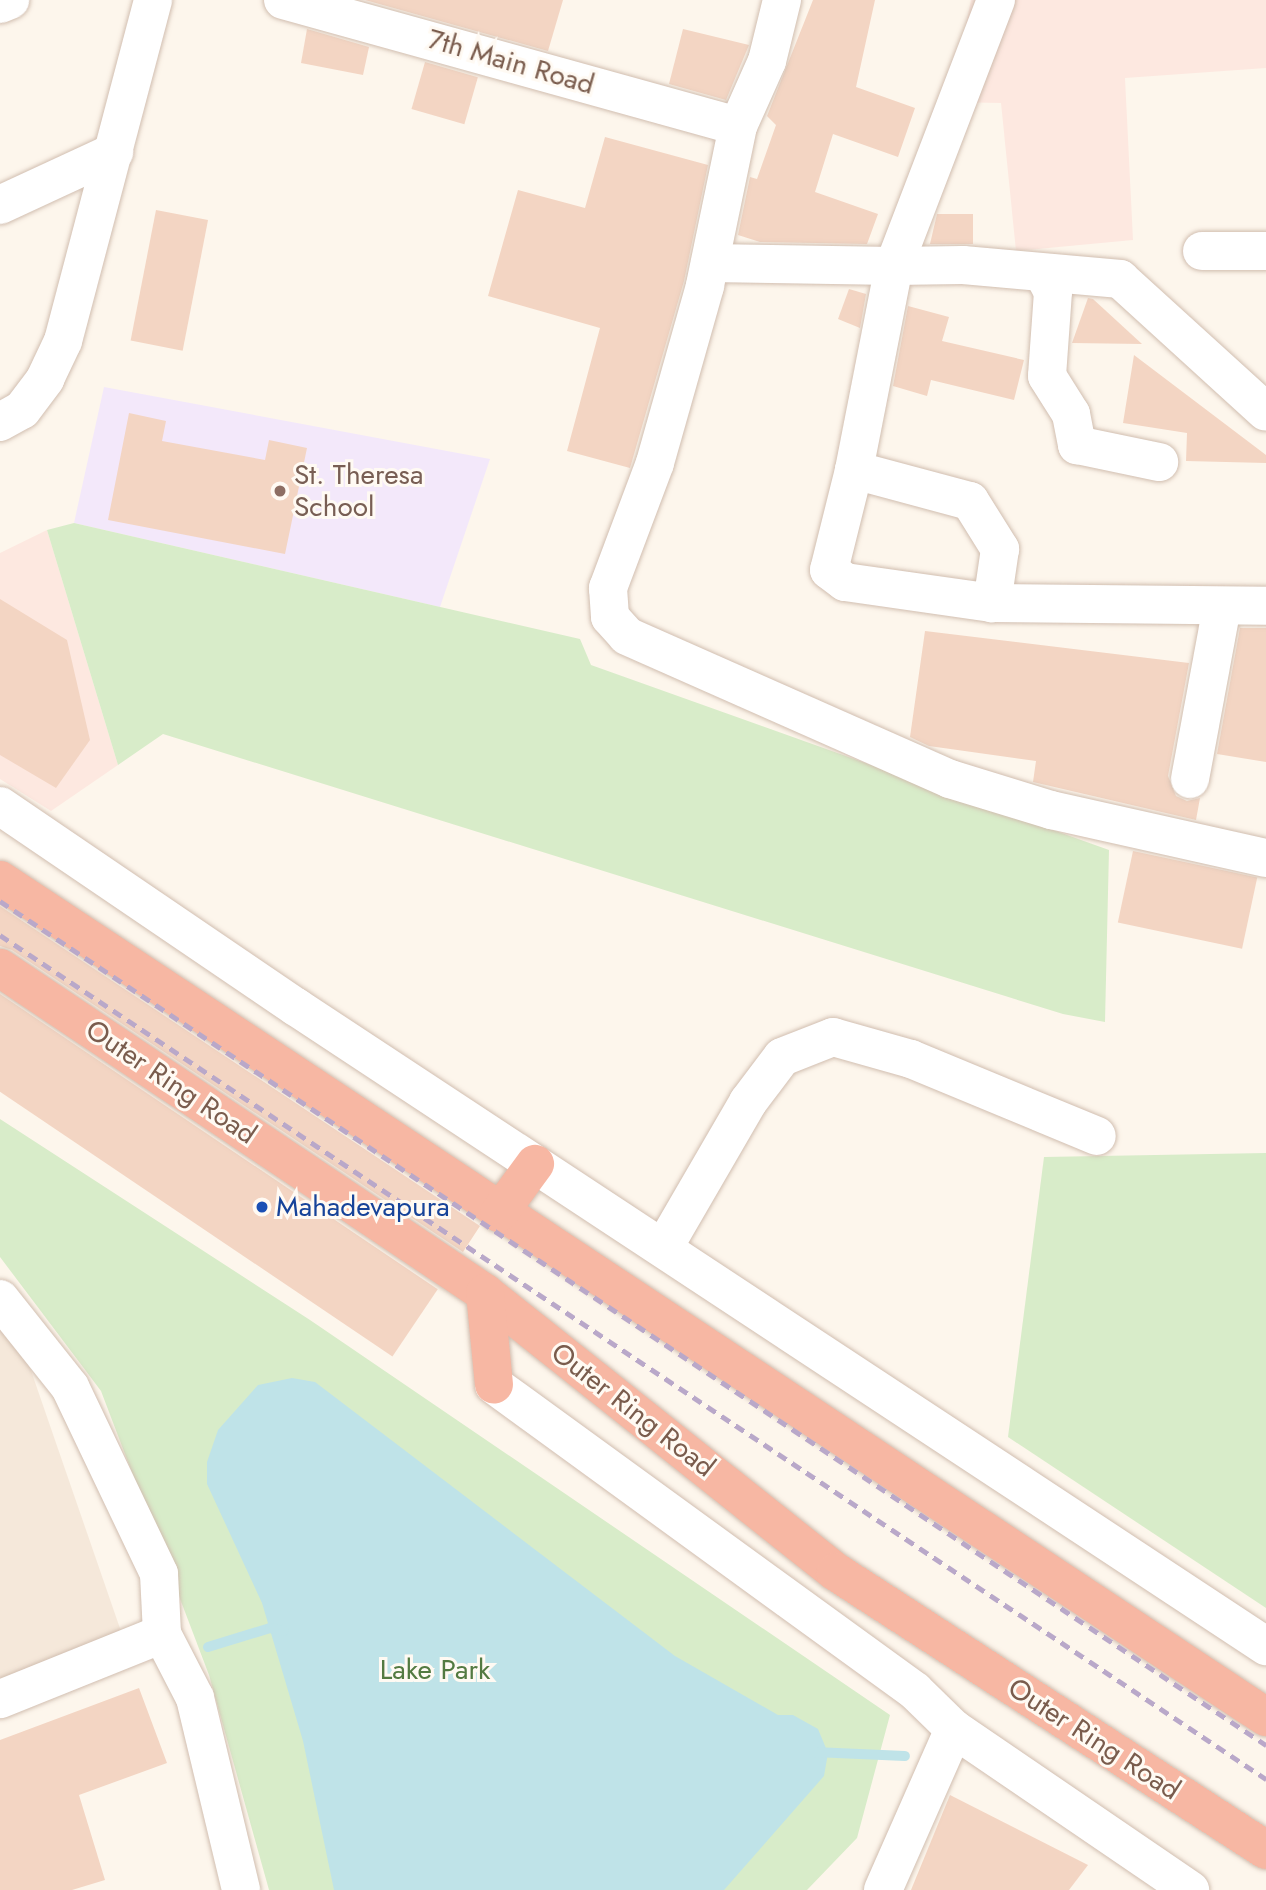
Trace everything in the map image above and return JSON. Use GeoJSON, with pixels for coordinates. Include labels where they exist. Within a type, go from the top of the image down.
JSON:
{"type":"FeatureCollection","features":[{"type":"Feature","properties":{"kind":"highway"},"geometry":{"type":"LineString","coordinates":[[0,880],[499,1213],[1266,1717]]}},
{"type":"Feature","properties":{"kind":"highway","name":"Outer Ring Road"},"geometry":{"type":"LineString","coordinates":[[0,968],[485,1293],[836,1572],[1266,1850]]}},
{"type":"Feature","properties":{"kind":"highway"},"geometry":{"type":"LineString","coordinates":[[499,1213],[535,1164]]}},
{"type":"Feature","properties":{"kind":"highway"},"geometry":{"type":"LineString","coordinates":[[485,1293],[494,1385]]}},
{"type":"Feature","properties":{"kind":"street"},"geometry":{"type":"LineString","coordinates":[[0,4],[10,0]]}},
{"type":"Feature","properties":{"kind":"street"},"geometry":{"type":"LineString","coordinates":[[0,422],[22,410],[46,379],[63,341],[153,0]]}},
{"type":"Feature","properties":{"kind":"street","name":"7th Main Road"},"geometry":{"type":"LineString","coordinates":[[283,0],[738,126]]}},
{"type":"Feature","properties":{"kind":"street"},"geometry":{"type":"LineString","coordinates":[[782,0],[767,61],[738,126],[710,263],[656,463],[608,588],[610,617],[627,636],[950,779],[1051,810],[1266,858]]}},
{"type":"Feature","properties":{"kind":"street"},"geometry":{"type":"LineString","coordinates":[[996,0],[894,266],[854,470],[830,570],[845,582],[992,603],[1266,606]]}},
{"type":"Feature","properties":{"kind":"street"},"geometry":{"type":"LineString","coordinates":[[0,205],[114,152]]}},
{"type":"Feature","properties":{"kind":"street"},"geometry":{"type":"LineString","coordinates":[[1202,251],[1266,250]]}},
{"type":"Feature","properties":{"kind":"street"},"geometry":{"type":"LineString","coordinates":[[710,263],[963,265],[1045,275],[1120,279],[1266,412]]}},
{"type":"Feature","properties":{"kind":"street"},"geometry":{"type":"LineString","coordinates":[[1045,275],[1053,292],[1047,376],[1071,414],[1077,445],[1159,462]]}},
{"type":"Feature","properties":{"kind":"street"},"geometry":{"type":"LineString","coordinates":[[854,470],[970,501],[1000,549],[992,603]]}},
{"type":"Feature","properties":{"kind":"street"},"geometry":{"type":"LineString","coordinates":[[1190,779],[1223,607]]}},
{"type":"Feature","properties":{"kind":"street"},"geometry":{"type":"LineString","coordinates":[[0,806],[535,1164],[1266,1646]]}},
{"type":"Feature","properties":{"kind":"street"},"geometry":{"type":"LineString","coordinates":[[664,1247],[748,1102],[782,1057],[833,1037],[911,1059],[1097,1136]]}},
{"type":"Feature","properties":{"kind":"street"},"geometry":{"type":"LineString","coordinates":[[0,1300],[70,1387],[159,1574],[162,1634],[195,1698],[241,1890]]}},
{"type":"Feature","properties":{"kind":"street"},"geometry":{"type":"LineString","coordinates":[[494,1385],[915,1691],[954,1729],[1170,1884]]}},
{"type":"Feature","properties":{"kind":"street"},"geometry":{"type":"LineString","coordinates":[[0,1699],[162,1634]]}},
{"type":"Feature","properties":{"kind":"street"},"geometry":{"type":"LineString","coordinates":[[883,1890],[954,1729]]}},
{"type":"Feature","properties":{"kind":"shaded area"},"geometry":{"type":"Polygon","coordinates":[[[971,0],[1266,0],[1266,68],[1125,78],[1133,240],[1016,251],[1001,103],[950,102],[971,0]]]}},
{"type":"Feature","properties":{"kind":"shaded area","name":"St. Theresa School"},"geometry":{"type":"Polygon","coordinates":[[[104,387],[490,459],[440,607],[74,523],[104,387]]]}},
{"type":"Feature","properties":{"kind":"shaded area"},"geometry":{"type":"Polygon","coordinates":[[[47,530],[118,765],[51,811],[0,779],[0,553],[47,530]]]}},
{"type":"Feature","properties":{"kind":"shaded area"},"geometry":{"type":"Polygon","coordinates":[[[0,1327],[27,1359],[124,1640],[0,1688],[0,1327]]]}},
{"type":"Feature","properties":{"kind":"green space"},"geometry":{"type":"Polygon","coordinates":[[[74,523],[580,639],[591,665],[1109,850],[1105,1022],[1063,1014],[163,734],[118,765],[47,530],[74,523]]]}},
{"type":"Feature","properties":{"kind":"green space","name":"Lake Park"},"geometry":{"type":"Polygon","coordinates":[[[0,1119],[310,1320],[890,1715],[857,1838],[807,1890],[269,1890],[209,1675],[101,1391],[0,1257],[0,1119]]]}},
{"type":"Feature","properties":{"kind":"green space"},"geometry":{"type":"Polygon","coordinates":[[[1266,1153],[1266,1608],[1008,1437],[1044,1157],[1266,1153]]]}},
{"type":"Feature","properties":{"kind":"water"},"geometry":{"type":"Polygon","coordinates":[[[292,1378],[315,1382],[675,1656],[778,1715],[793,1715],[818,1729],[828,1753],[824,1776],[724,1890],[334,1890],[303,1741],[262,1603],[207,1484],[207,1462],[218,1430],[258,1385],[292,1378]]]}},
{"type":"Feature","properties":{"kind":"building"},"geometry":{"type":"Polygon","coordinates":[[[365,0],[563,0],[548,51],[365,0]]]}},
{"type":"Feature","properties":{"kind":"building"},"geometry":{"type":"Polygon","coordinates":[[[813,0],[875,0],[856,87],[915,108],[898,157],[833,134],[815,192],[878,214],[867,244],[760,242],[738,235],[750,177],[757,179],[776,125],[767,116],[813,0]]]}},
{"type":"Feature","properties":{"kind":"building"},"geometry":{"type":"Polygon","coordinates":[[[307,29],[369,47],[363,75],[301,63],[307,29]]]}},
{"type":"Feature","properties":{"kind":"building"},"geometry":{"type":"Polygon","coordinates":[[[683,29],[749,45],[726,100],[669,84],[683,29]]]}},
{"type":"Feature","properties":{"kind":"building"},"geometry":{"type":"Polygon","coordinates":[[[425,62],[478,77],[464,124],[411,109],[425,62]]]}},
{"type":"Feature","properties":{"kind":"building"},"geometry":{"type":"Polygon","coordinates":[[[605,137],[708,165],[684,281],[630,468],[567,451],[600,328],[488,296],[518,190],[585,208],[605,137]]]}},
{"type":"Feature","properties":{"kind":"building"},"geometry":{"type":"Polygon","coordinates":[[[156,210],[208,220],[183,351],[131,341],[156,210]]]}},
{"type":"Feature","properties":{"kind":"building"},"geometry":{"type":"Polygon","coordinates":[[[937,214],[973,214],[973,244],[930,244],[937,214]]]}},
{"type":"Feature","properties":{"kind":"building"},"geometry":{"type":"Polygon","coordinates":[[[849,289],[866,294],[860,328],[838,319],[849,289]]]}},
{"type":"Feature","properties":{"kind":"building"},"geometry":{"type":"Polygon","coordinates":[[[1088,298],[1093,299],[1142,344],[1072,343],[1088,298]]]}},
{"type":"Feature","properties":{"kind":"building"},"geometry":{"type":"Polygon","coordinates":[[[908,306],[949,317],[942,341],[1024,360],[1014,400],[931,380],[927,396],[893,386],[908,306]]]}},
{"type":"Feature","properties":{"kind":"building"},"geometry":{"type":"Polygon","coordinates":[[[1134,355],[1266,455],[1266,463],[1186,461],[1187,433],[1123,423],[1134,355]]]}},
{"type":"Feature","properties":{"kind":"building"},"geometry":{"type":"Polygon","coordinates":[[[129,413],[166,421],[162,441],[265,460],[269,440],[307,448],[285,554],[108,520],[129,413]]]}},
{"type":"Feature","properties":{"kind":"building"},"geometry":{"type":"Polygon","coordinates":[[[0,599],[67,640],[90,740],[56,788],[0,755],[0,599]]]}},
{"type":"Feature","properties":{"kind":"building"},"geometry":{"type":"Polygon","coordinates":[[[1240,628],[1266,628],[1266,762],[1217,754],[1240,628]]]}},
{"type":"Feature","properties":{"kind":"building"},"geometry":{"type":"Polygon","coordinates":[[[925,631],[1189,663],[1168,776],[1176,796],[1187,801],[1200,798],[1196,820],[1033,782],[1036,761],[929,746],[910,737],[925,631]]]}},
{"type":"Feature","properties":{"kind":"building"},"geometry":{"type":"Polygon","coordinates":[[[1133,851],[1257,877],[1242,949],[1118,922],[1133,851]]]}},
{"type":"Feature","properties":{"kind":"building"},"geometry":{"type":"Polygon","coordinates":[[[0,906],[480,1226],[463,1252],[12,950],[0,946],[0,906]]]}},
{"type":"Feature","properties":{"kind":"building"},"geometry":{"type":"Polygon","coordinates":[[[0,994],[438,1289],[392,1356],[0,1092],[0,994]]]}},
{"type":"Feature","properties":{"kind":"building"},"geometry":{"type":"Polygon","coordinates":[[[139,1688],[167,1763],[79,1795],[105,1880],[72,1890],[0,1890],[0,1740],[139,1688]]]}},
{"type":"Feature","properties":{"kind":"building"},"geometry":{"type":"Polygon","coordinates":[[[950,1795],[1088,1865],[1069,1890],[911,1890],[950,1795]]]}},
{"type":"Feature","properties":{"kind":"waterway"},"geometry":{"type":"LineString","coordinates":[[208,1647],[270,1628],[284,1631]]}},
{"type":"Feature","properties":{"kind":"waterway"},"geometry":{"type":"LineString","coordinates":[[814,1752],[905,1756]]}},
{"type":"Feature","properties":{"kind":"railway"},"geometry":{"type":"LineString","coordinates":[[0,901],[1266,1745]]}},
{"type":"Feature","properties":{"kind":"railway"},"geometry":{"type":"LineString","coordinates":[[0,935],[1266,1779]]}},
{"type":"Feature","properties":{"kind":"place","name":"St. Theresa School"},"geometry":{"type":"Point","coordinates":[280,491]}},
{"type":"Feature","properties":{"kind":"place","name":"Mahadevapura"},"geometry":{"type":"Point","coordinates":[262,1207]}}]}
